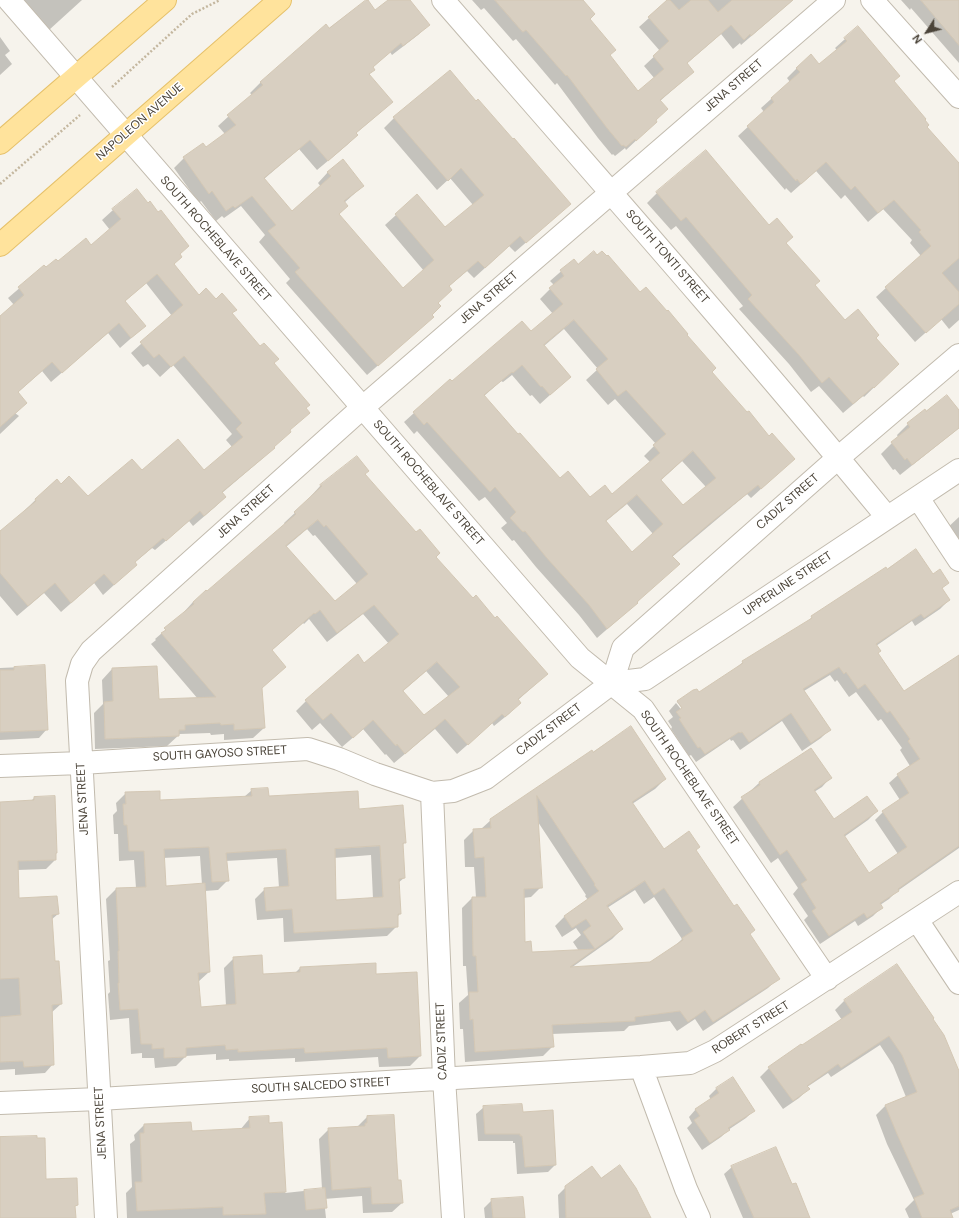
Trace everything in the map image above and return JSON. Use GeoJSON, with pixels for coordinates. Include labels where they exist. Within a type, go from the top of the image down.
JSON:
{"type":"FeatureCollection","features":[{"type":"Feature","properties":{"kind":"main road"},"geometry":{"type":"LineString","coordinates":[[0,143],[165,0]]}},
{"type":"Feature","properties":{"kind":"main road","name":"NAPOLEON AVENUE"},"geometry":{"type":"LineString","coordinates":[[0,245],[280,0]]}},
{"type":"Feature","properties":{"kind":"street","name":"SOUTH ROCHEBLAVE STREET"},"geometry":{"type":"LineString","coordinates":[[8,0],[580,658],[643,709],[827,979]]}},
{"type":"Feature","properties":{"kind":"street","name":"SOUTH TONTI STREET"},"geometry":{"type":"LineString","coordinates":[[443,0],[611,192],[838,458],[887,518]]}},
{"type":"Feature","properties":{"kind":"street","name":"JENA STREET"},"geometry":{"type":"LineString","coordinates":[[106,1218],[77,680],[82,664],[92,651],[362,408],[834,0]]}},
{"type":"Feature","properties":{"kind":"street"},"geometry":{"type":"LineString","coordinates":[[872,0],[959,97]]}},
{"type":"Feature","properties":{"kind":"street","name":"CADIZ STREET"},"geometry":{"type":"LineString","coordinates":[[453,1218],[444,1078],[432,793],[453,791],[486,778],[612,683],[623,648],[838,458],[959,355]]}},
{"type":"Feature","properties":{"kind":"street","name":"UPPERLINE STREET"},"geometry":{"type":"LineString","coordinates":[[612,683],[645,679],[959,470]]}},
{"type":"Feature","properties":{"kind":"street"},"geometry":{"type":"LineString","coordinates":[[918,498],[959,560]]}},
{"type":"Feature","properties":{"kind":"street","name":"SOUTH GAYOSO STREET"},"geometry":{"type":"LineString","coordinates":[[0,766],[308,749],[432,793]]}},
{"type":"Feature","properties":{"kind":"street","name":"ROBERT STREET"},"geometry":{"type":"LineString","coordinates":[[641,1067],[690,1063],[715,1051],[959,892]]}},
{"type":"Feature","properties":{"kind":"street"},"geometry":{"type":"LineString","coordinates":[[917,920],[959,983]]}},
{"type":"Feature","properties":{"kind":"street"},"geometry":{"type":"LineString","coordinates":[[641,1067],[686,1189],[699,1218]]}},
{"type":"Feature","properties":{"kind":"street","name":"SOUTH SALCEDO STREET"},"geometry":{"type":"LineString","coordinates":[[0,1103],[99,1099],[641,1067]]}},
{"type":"Feature","properties":{"kind":"building"},"geometry":{"type":"Polygon","coordinates":[[[368,0],[375,10],[388,0],[410,0],[430,25],[403,46],[401,43],[373,67],[375,70],[369,74],[393,102],[356,133],[358,135],[328,161],[310,140],[264,178],[292,211],[331,176],[327,172],[343,159],[364,186],[344,201],[348,206],[339,214],[403,288],[434,260],[395,214],[417,194],[445,227],[484,195],[461,168],[448,181],[393,117],[450,70],[476,101],[478,99],[513,139],[514,138],[571,204],[526,243],[520,236],[485,268],[478,261],[449,286],[452,290],[438,303],[441,306],[432,315],[434,317],[378,366],[295,272],[300,268],[268,231],[276,225],[252,196],[235,208],[233,206],[226,211],[212,191],[209,194],[183,157],[203,143],[206,147],[236,125],[227,115],[263,85],[260,82],[326,24],[329,28],[368,0]]]}},
{"type":"Feature","properties":{"kind":"building"},"geometry":{"type":"Polygon","coordinates":[[[495,0],[583,0],[595,14],[590,19],[616,50],[610,55],[638,91],[664,69],[653,56],[669,41],[648,17],[667,0],[670,0],[679,10],[691,0],[708,0],[718,12],[732,0],[793,0],[751,36],[750,34],[744,40],[731,25],[687,63],[694,72],[660,100],[668,109],[656,120],[657,122],[636,141],[635,139],[626,147],[623,145],[622,146],[607,128],[567,75],[566,76],[526,30],[523,32],[495,0]]]}},
{"type":"Feature","properties":{"kind":"building"},"geometry":{"type":"Polygon","coordinates":[[[921,0],[959,0],[959,45],[921,0]]]}},
{"type":"Feature","properties":{"kind":"building"},"geometry":{"type":"Polygon","coordinates":[[[858,26],[900,76],[894,81],[926,119],[925,120],[929,125],[927,127],[959,163],[959,258],[942,273],[959,292],[959,304],[926,333],[885,287],[931,246],[919,232],[921,230],[894,200],[878,213],[855,186],[851,190],[826,162],[801,184],[797,179],[796,181],[747,126],[774,102],[771,98],[800,72],[796,68],[811,54],[819,64],[847,41],[844,38],[858,26]]]}},
{"type":"Feature","properties":{"kind":"building"},"geometry":{"type":"Polygon","coordinates":[[[706,150],[769,225],[777,218],[793,237],[786,243],[820,281],[815,285],[845,320],[858,309],[879,335],[876,338],[899,364],[874,388],[873,387],[853,404],[829,377],[822,383],[799,355],[748,299],[752,295],[686,217],[681,221],[656,192],[706,150]]]}},
{"type":"Feature","properties":{"kind":"building"},"geometry":{"type":"Polygon","coordinates":[[[137,189],[148,203],[150,201],[158,212],[161,210],[189,246],[180,254],[182,257],[174,264],[199,295],[206,288],[216,299],[222,293],[237,310],[232,313],[260,346],[264,343],[279,359],[274,363],[310,405],[306,408],[310,413],[290,430],[291,432],[274,447],[275,448],[222,492],[226,497],[204,516],[200,511],[166,541],[163,538],[135,562],[137,565],[114,585],[104,574],[71,603],[55,583],[28,606],[0,573],[0,531],[36,501],[35,499],[57,479],[61,484],[69,476],[88,496],[132,459],[142,470],[178,439],[204,470],[243,437],[236,429],[242,423],[184,356],[171,367],[159,354],[154,358],[140,342],[183,305],[157,274],[125,301],[146,326],[131,338],[119,323],[62,373],[52,362],[18,392],[27,403],[0,427],[0,316],[24,295],[18,287],[44,265],[46,267],[56,259],[58,261],[86,238],[91,245],[121,219],[112,209],[137,189]]]}},
{"type":"Feature","properties":{"kind":"building"},"geometry":{"type":"Polygon","coordinates":[[[594,251],[597,255],[602,251],[607,256],[608,255],[640,292],[646,287],[667,311],[668,310],[688,334],[687,335],[716,368],[712,372],[747,412],[749,411],[769,436],[772,433],[795,459],[761,489],[758,485],[672,556],[680,564],[607,629],[589,605],[525,531],[523,532],[510,518],[516,512],[495,487],[490,492],[427,422],[424,425],[413,412],[450,379],[452,381],[522,321],[531,331],[563,304],[549,288],[564,276],[560,270],[574,259],[578,264],[594,251]],[[574,320],[544,345],[571,377],[550,395],[522,365],[484,395],[518,434],[520,433],[560,478],[568,471],[590,497],[605,485],[612,494],[660,453],[653,445],[666,434],[626,390],[618,396],[596,369],[608,359],[574,320]],[[693,451],[661,480],[683,505],[716,478],[693,451]],[[637,495],[606,521],[632,552],[663,524],[637,495]]]}},
{"type":"Feature","properties":{"kind":"building"},"geometry":{"type":"Polygon","coordinates":[[[947,395],[959,410],[959,428],[912,465],[907,458],[905,460],[891,442],[910,427],[907,423],[947,395]]]}},
{"type":"Feature","properties":{"kind":"building"},"geometry":{"type":"Polygon","coordinates":[[[357,456],[369,471],[365,474],[416,532],[420,529],[440,553],[436,557],[473,598],[476,595],[495,618],[497,616],[548,674],[518,699],[521,703],[505,717],[502,714],[468,745],[445,719],[405,754],[373,720],[353,738],[331,713],[323,720],[305,700],[358,654],[364,663],[399,634],[374,605],[337,633],[320,610],[315,614],[314,613],[272,650],[286,667],[262,688],[265,728],[234,730],[234,724],[221,725],[220,723],[185,725],[185,730],[179,730],[179,736],[105,739],[104,702],[113,701],[112,668],[157,666],[159,699],[216,697],[161,633],[166,630],[164,628],[194,604],[193,602],[206,590],[207,591],[296,514],[294,512],[322,486],[320,485],[357,456]],[[318,520],[286,546],[335,601],[368,574],[326,525],[324,527],[318,520]],[[437,662],[403,691],[424,715],[460,687],[437,662]]]}},
{"type":"Feature","properties":{"kind":"building"},"geometry":{"type":"Polygon","coordinates":[[[916,549],[933,574],[940,569],[949,583],[942,588],[950,600],[924,618],[921,614],[876,644],[881,651],[878,653],[904,691],[959,655],[959,846],[898,889],[899,891],[880,903],[883,908],[867,918],[864,913],[829,936],[812,911],[816,908],[801,884],[807,880],[787,850],[780,855],[741,797],[760,785],[759,782],[811,748],[832,778],[814,790],[834,819],[867,796],[878,811],[844,835],[869,873],[907,847],[882,811],[909,793],[897,774],[920,759],[908,741],[910,739],[890,711],[887,713],[865,684],[858,689],[846,672],[844,674],[839,667],[803,689],[831,730],[811,743],[791,713],[749,742],[742,732],[739,732],[705,754],[700,747],[698,748],[679,719],[681,718],[676,712],[682,708],[677,701],[693,690],[697,689],[699,692],[743,663],[742,661],[812,618],[811,616],[886,567],[887,569],[916,549]]]}},
{"type":"Feature","properties":{"kind":"building"},"geometry":{"type":"Polygon","coordinates":[[[45,665],[48,730],[0,732],[0,670],[14,670],[14,667],[45,665]]]}},
{"type":"Feature","properties":{"kind":"building"},"geometry":{"type":"Polygon","coordinates":[[[631,726],[666,779],[632,802],[664,849],[689,831],[700,847],[696,850],[734,906],[737,904],[755,930],[750,934],[780,979],[713,1022],[705,1010],[688,1022],[680,1011],[635,1017],[635,1021],[552,1025],[554,1047],[475,1052],[473,1019],[470,1020],[469,992],[478,992],[476,956],[473,956],[472,897],[486,897],[484,857],[475,858],[473,829],[491,828],[490,819],[592,750],[593,752],[631,726]],[[537,796],[542,888],[524,889],[525,942],[531,941],[532,952],[595,949],[583,932],[591,926],[586,919],[572,928],[564,916],[599,891],[537,796]],[[645,881],[607,906],[623,929],[570,967],[650,962],[683,940],[682,938],[693,931],[664,888],[654,895],[645,881]]]}},
{"type":"Feature","properties":{"kind":"building"},"geometry":{"type":"Polygon","coordinates":[[[268,788],[269,796],[358,791],[359,809],[403,805],[406,843],[403,843],[405,878],[399,879],[401,914],[398,914],[398,927],[294,933],[292,909],[266,911],[264,888],[289,886],[286,849],[226,853],[229,881],[212,882],[209,847],[164,849],[166,886],[205,883],[210,972],[198,973],[201,1007],[236,1004],[233,957],[262,955],[263,974],[300,972],[300,967],[376,963],[376,974],[417,972],[421,1056],[388,1058],[387,1048],[305,1053],[304,1048],[238,1052],[238,1049],[226,1050],[225,1045],[186,1048],[186,1057],[164,1058],[164,1048],[152,1049],[152,1044],[141,1044],[138,1009],[120,1010],[118,983],[119,951],[116,888],[146,887],[144,851],[129,851],[127,825],[124,825],[123,804],[126,804],[125,792],[160,791],[160,800],[252,796],[251,789],[268,788]],[[380,846],[335,849],[336,900],[383,897],[380,846]]]}},
{"type":"Feature","properties":{"kind":"building"},"geometry":{"type":"Polygon","coordinates":[[[55,796],[56,860],[18,861],[19,898],[57,896],[59,914],[52,915],[55,961],[59,961],[62,1004],[52,1005],[54,1065],[24,1067],[23,1061],[0,1062],[0,1017],[21,1015],[19,978],[0,979],[0,802],[34,800],[34,797],[55,796]]]}},
{"type":"Feature","properties":{"kind":"building"},"geometry":{"type":"Polygon","coordinates":[[[897,964],[944,1035],[959,1071],[959,1206],[950,1210],[953,1218],[922,1218],[914,1198],[924,1194],[885,1105],[917,1092],[902,1055],[889,1036],[841,1068],[838,1064],[807,1086],[810,1089],[793,1101],[768,1067],[852,1012],[844,1000],[897,964]]]}},
{"type":"Feature","properties":{"kind":"building"},"geometry":{"type":"Polygon","coordinates":[[[733,1077],[755,1111],[728,1128],[730,1130],[710,1143],[694,1120],[700,1116],[695,1109],[719,1093],[716,1088],[733,1077]]]}},
{"type":"Feature","properties":{"kind":"building"},"geometry":{"type":"Polygon","coordinates":[[[522,1104],[523,1112],[553,1110],[556,1165],[525,1167],[522,1136],[520,1136],[520,1134],[485,1134],[483,1106],[522,1104]]]}},
{"type":"Feature","properties":{"kind":"building"},"geometry":{"type":"Polygon","coordinates":[[[394,1115],[398,1180],[401,1180],[403,1203],[372,1204],[371,1187],[332,1190],[328,1128],[365,1126],[365,1123],[367,1123],[367,1116],[394,1115]]]}},
{"type":"Feature","properties":{"kind":"building"},"geometry":{"type":"Polygon","coordinates":[[[269,1116],[269,1123],[282,1122],[286,1192],[264,1193],[266,1214],[223,1215],[223,1207],[137,1211],[135,1182],[142,1182],[140,1133],[144,1133],[144,1124],[191,1122],[192,1131],[250,1128],[249,1117],[269,1116]]]}},
{"type":"Feature","properties":{"kind":"building"},"geometry":{"type":"Polygon","coordinates":[[[37,1136],[37,1138],[45,1138],[46,1179],[77,1178],[78,1205],[75,1206],[76,1218],[0,1218],[0,1137],[37,1136]]]}},
{"type":"Feature","properties":{"kind":"building"},"geometry":{"type":"Polygon","coordinates":[[[776,1147],[792,1184],[796,1183],[810,1218],[754,1218],[731,1166],[776,1147]]]}},
{"type":"Feature","properties":{"kind":"building"},"geometry":{"type":"Polygon","coordinates":[[[620,1165],[636,1188],[651,1218],[566,1218],[565,1186],[592,1166],[601,1178],[620,1165]]]}},
{"type":"Feature","properties":{"kind":"building"},"geometry":{"type":"Polygon","coordinates":[[[325,1188],[327,1208],[306,1210],[304,1190],[325,1188]]]}},
{"type":"Feature","properties":{"kind":"building"},"geometry":{"type":"Polygon","coordinates":[[[523,1197],[525,1218],[493,1218],[491,1199],[523,1197]]]}}]}
